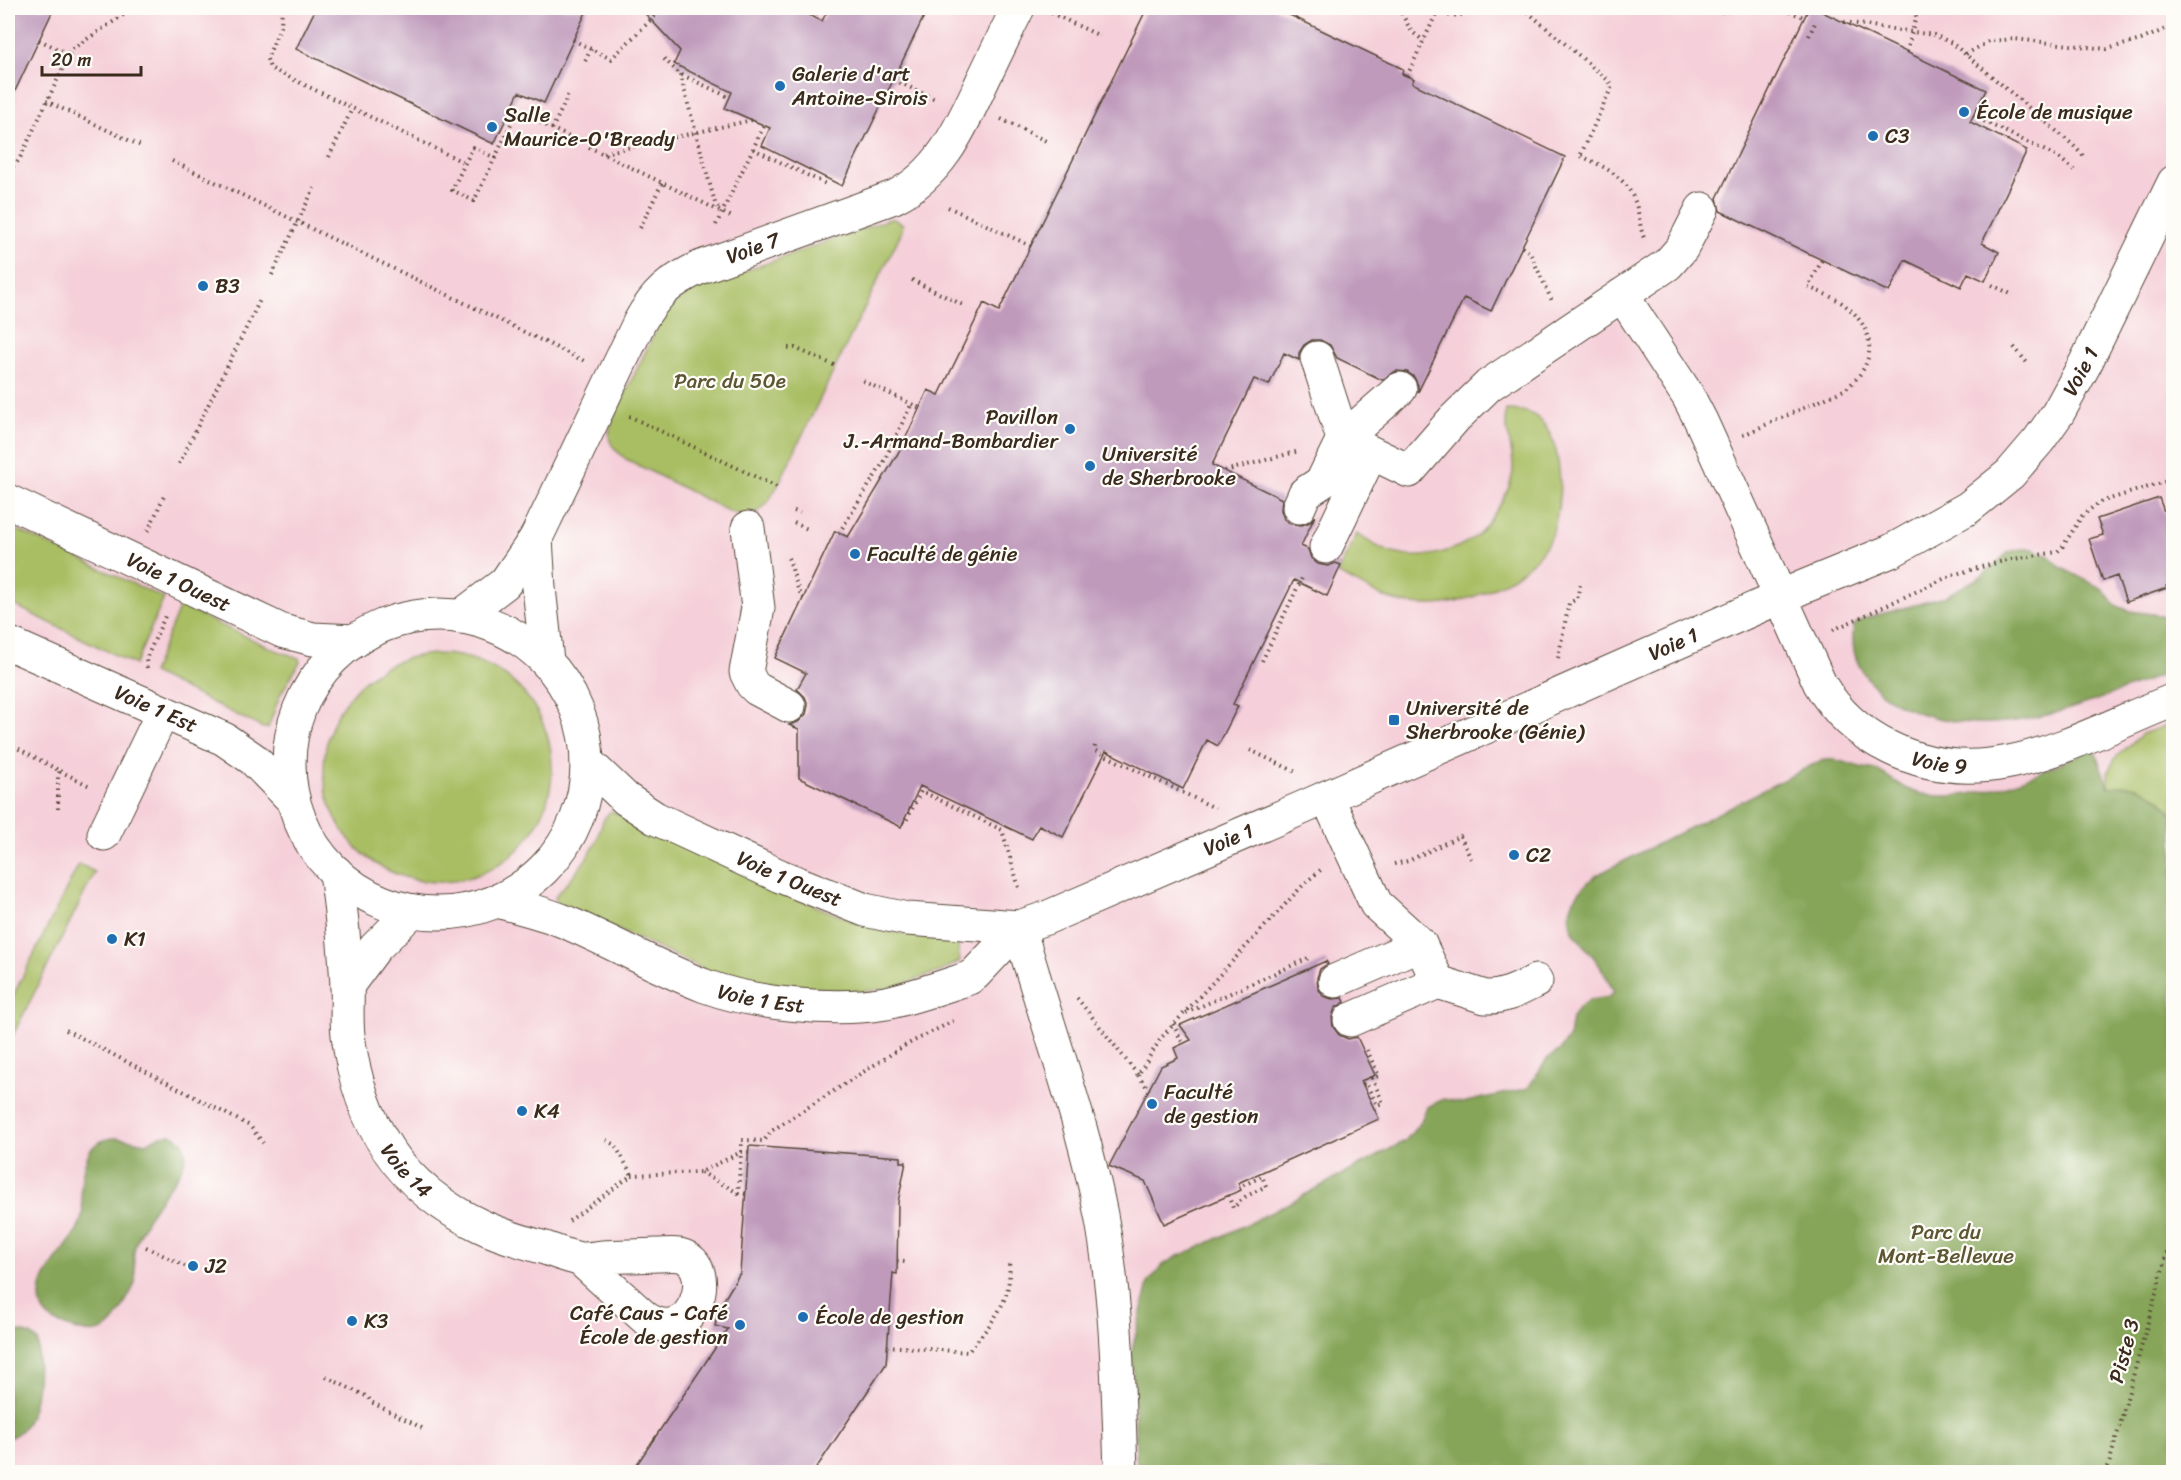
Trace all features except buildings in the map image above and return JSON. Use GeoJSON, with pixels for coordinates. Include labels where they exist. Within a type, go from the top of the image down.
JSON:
{"type":"FeatureCollection","features":[{"type":"Feature","properties":{"kind":"lane","name":"Voie 7"},"geometry":{"type":"LineString","coordinates":[[460,617],[505,583],[536,538],[639,323],[661,291],[673,281],[701,267],[894,197],[922,178],[938,162],[953,140],[1030,8]]}},
{"type":"Feature","properties":{"kind":"lane","name":"Voie 1"},"geometry":{"type":"LineString","coordinates":[[1019,927],[1069,909],[1317,787],[1891,551],[1968,508],[2010,474],[2049,428],[2077,381],[2174,182]]}},
{"type":"Feature","properties":{"kind":"lane"},"geometry":{"type":"LineString","coordinates":[[1317,358],[1357,446],[1409,471],[1454,419],[1489,386],[1668,264],[1682,248],[1702,209]]}},
{"type":"Feature","properties":{"kind":"lane","name":"Voie 9"},"geometry":{"type":"LineString","coordinates":[[1622,295],[1688,396],[1701,421],[1813,671],[1840,713],[1859,730],[1905,755],[1932,764],[1968,768],[2005,764],[2073,742],[2174,700]]}},
{"type":"Feature","properties":{"kind":"lane"},"geometry":{"type":"LineString","coordinates":[[1299,507],[1305,493],[1322,482],[1357,446],[1400,389]]}},
{"type":"Feature","properties":{"kind":"lane"},"geometry":{"type":"LineString","coordinates":[[1326,547],[1357,446]]}},
{"type":"Feature","properties":{"kind":"lane","name":"Voie 1 Ouest"},"geometry":{"type":"LineString","coordinates":[[9,503],[276,629],[304,638],[355,642]]}},
{"type":"Feature","properties":{"kind":"lane"},"geometry":{"type":"LineString","coordinates":[[748,528],[758,608],[746,672],[757,689],[789,706]]}},
{"type":"Feature","properties":{"kind":"lane","name":"Voie 7"},"geometry":{"type":"LineString","coordinates":[[536,538],[539,588],[548,661]]}},
{"type":"Feature","properties":{"kind":"lane"},"geometry":{"type":"LineString","coordinates":[[422,617],[460,617],[477,620],[507,631],[536,650],[548,661],[566,685],[574,699],[584,732],[587,762],[583,796],[566,840],[534,879],[520,889],[498,901],[459,913],[412,911],[377,900],[355,887],[336,872],[313,845],[291,798],[287,760],[291,734],[310,689],[330,663],[355,642],[369,633],[396,622],[422,617]]}},
{"type":"Feature","properties":{"kind":"lane","name":"Voie 1 Est"},"geometry":{"type":"LineString","coordinates":[[8,643],[207,730],[238,748],[291,798]]}},
{"type":"Feature","properties":{"kind":"lane"},"geometry":{"type":"LineString","coordinates":[[104,834],[163,712]]}},
{"type":"Feature","properties":{"kind":"lane","name":"Voie 1 Ouest"},"geometry":{"type":"LineString","coordinates":[[587,762],[626,799],[650,815],[682,832],[813,891],[865,910],[894,917],[954,924],[1019,927]]}},
{"type":"Feature","properties":{"kind":"lane"},"geometry":{"type":"LineString","coordinates":[[1317,787],[1376,904],[1420,944],[1438,982]]}},
{"type":"Feature","properties":{"kind":"lane","name":"Voie 14"},"geometry":{"type":"LineString","coordinates":[[336,872],[347,986],[348,1033],[356,1078],[373,1124],[404,1170],[432,1198],[466,1219],[507,1237],[580,1258]]}},
{"type":"Feature","properties":{"kind":"lane","name":"Voie 1 Est"},"geometry":{"type":"LineString","coordinates":[[498,901],[567,922],[686,978],[719,991],[763,1000],[832,1006],[886,1002],[969,978],[1019,927]]}},
{"type":"Feature","properties":{"kind":"lane"},"geometry":{"type":"LineString","coordinates":[[347,986],[375,948],[412,911]]}},
{"type":"Feature","properties":{"kind":"lane"},"geometry":{"type":"LineString","coordinates":[[1019,927],[1089,1165],[1101,1216],[1112,1291],[1121,1473]]}},
{"type":"Feature","properties":{"kind":"lane"},"geometry":{"type":"LineString","coordinates":[[1335,981],[1420,944]]}},
{"type":"Feature","properties":{"kind":"lane"},"geometry":{"type":"LineString","coordinates":[[1350,1020],[1438,982],[1485,997],[1493,997],[1512,993],[1536,981]]}},
{"type":"Feature","properties":{"kind":"path"},"geometry":{"type":"LineString","coordinates":[[8,170],[20,158],[69,54],[76,45],[134,8]]}},
{"type":"Feature","properties":{"kind":"path"},"geometry":{"type":"LineString","coordinates":[[282,8],[281,25],[267,59],[270,68],[465,163]]}},
{"type":"Feature","properties":{"kind":"path"},"geometry":{"type":"LineString","coordinates":[[573,40],[611,59],[663,8]]}},
{"type":"Feature","properties":{"kind":"path"},"geometry":{"type":"LineString","coordinates":[[806,8],[819,14],[822,8]]}},
{"type":"Feature","properties":{"kind":"path"},"geometry":{"type":"LineString","coordinates":[[1030,8],[1100,36]]}},
{"type":"Feature","properties":{"kind":"path"},"geometry":{"type":"LineString","coordinates":[[1400,8],[1411,31],[1424,41]]}},
{"type":"Feature","properties":{"kind":"path"},"geometry":{"type":"LineString","coordinates":[[1432,8],[1445,15],[1461,15],[1479,8]]}},
{"type":"Feature","properties":{"kind":"path"},"geometry":{"type":"LineString","coordinates":[[1523,8],[1612,86],[1581,155],[1609,169],[1626,184],[1634,199],[1646,242]]}},
{"type":"Feature","properties":{"kind":"path"},"geometry":{"type":"LineString","coordinates":[[1691,8],[1718,12],[1765,8]]}},
{"type":"Feature","properties":{"kind":"path"},"geometry":{"type":"LineString","coordinates":[[1778,8],[1804,17]]}},
{"type":"Feature","properties":{"kind":"path"},"geometry":{"type":"LineString","coordinates":[[1907,52],[1918,8]]}},
{"type":"Feature","properties":{"kind":"path"},"geometry":{"type":"LineString","coordinates":[[1407,76],[1437,12]]}},
{"type":"Feature","properties":{"kind":"path"},"geometry":{"type":"LineString","coordinates":[[1844,22],[1934,35],[1952,43],[2073,145],[2086,159]]}},
{"type":"Feature","properties":{"kind":"path"},"geometry":{"type":"LineString","coordinates":[[1809,36],[1815,23]]}},
{"type":"Feature","properties":{"kind":"path"},"geometry":{"type":"LineString","coordinates":[[1966,54],[1990,41],[2014,39],[2107,49],[2141,40],[2174,25]]}},
{"type":"Feature","properties":{"kind":"path"},"geometry":{"type":"LineString","coordinates":[[39,40],[69,54]]}},
{"type":"Feature","properties":{"kind":"path"},"geometry":{"type":"LineString","coordinates":[[585,61],[591,49]]}},
{"type":"Feature","properties":{"kind":"path"},"geometry":{"type":"LineString","coordinates":[[664,59],[680,74],[729,97]]}},
{"type":"Feature","properties":{"kind":"path"},"geometry":{"type":"LineString","coordinates":[[680,74],[715,203],[722,212]]}},
{"type":"Feature","properties":{"kind":"path"},"geometry":{"type":"LineString","coordinates":[[894,81],[938,101]]}},
{"type":"Feature","properties":{"kind":"path"},"geometry":{"type":"LineString","coordinates":[[552,129],[570,92]]}},
{"type":"Feature","properties":{"kind":"path"},"geometry":{"type":"LineString","coordinates":[[46,101],[141,146]]}},
{"type":"Feature","properties":{"kind":"path"},"geometry":{"type":"LineString","coordinates":[[329,157],[352,109]]}},
{"type":"Feature","properties":{"kind":"path"},"geometry":{"type":"LineString","coordinates":[[495,158],[473,147],[452,190],[474,201],[495,158],[517,111],[569,137]]}},
{"type":"Feature","properties":{"kind":"path"},"geometry":{"type":"LineString","coordinates":[[993,114],[1048,142]]}},
{"type":"Feature","properties":{"kind":"path"},"geometry":{"type":"LineString","coordinates":[[1973,116],[2058,156],[2074,170]]}},
{"type":"Feature","properties":{"kind":"path"},"geometry":{"type":"LineString","coordinates":[[602,153],[752,120]]}},
{"type":"Feature","properties":{"kind":"path"},"geometry":{"type":"LineString","coordinates":[[713,232],[764,126]]}},
{"type":"Feature","properties":{"kind":"path"},"geometry":{"type":"LineString","coordinates":[[502,127],[508,130]]}},
{"type":"Feature","properties":{"kind":"path"},"geometry":{"type":"LineString","coordinates":[[496,140],[502,143]]}},
{"type":"Feature","properties":{"kind":"path"},"geometry":{"type":"LineString","coordinates":[[589,147],[742,222]]}},
{"type":"Feature","properties":{"kind":"path"},"geometry":{"type":"LineString","coordinates":[[753,149],[834,188]]}},
{"type":"Feature","properties":{"kind":"path"},"geometry":{"type":"LineString","coordinates":[[172,161],[573,355]]}},
{"type":"Feature","properties":{"kind":"path"},"geometry":{"type":"LineString","coordinates":[[640,228],[662,183]]}},
{"type":"Feature","properties":{"kind":"path"},"geometry":{"type":"LineString","coordinates":[[272,275],[314,188]]}},
{"type":"Feature","properties":{"kind":"path"},"geometry":{"type":"LineString","coordinates":[[948,207],[1031,246]]}},
{"type":"Feature","properties":{"kind":"path"},"geometry":{"type":"LineString","coordinates":[[1522,247],[1530,253],[1557,312]]}},
{"type":"Feature","properties":{"kind":"path"},"geometry":{"type":"LineString","coordinates":[[1751,431],[1844,390],[1857,379],[1868,361],[1869,342],[1862,322],[1841,302],[1808,287],[1822,260]]}},
{"type":"Feature","properties":{"kind":"path"},"geometry":{"type":"LineString","coordinates":[[912,280],[965,306]]}},
{"type":"Feature","properties":{"kind":"path"},"geometry":{"type":"LineString","coordinates":[[1992,285],[2013,295]]}},
{"type":"Feature","properties":{"kind":"path"},"geometry":{"type":"LineString","coordinates":[[179,464],[260,300]]}},
{"type":"Feature","properties":{"kind":"path"},"geometry":{"type":"LineString","coordinates":[[2014,347],[2028,364]]}},
{"type":"Feature","properties":{"kind":"path"},"geometry":{"type":"LineString","coordinates":[[788,348],[795,348],[836,366]]}},
{"type":"Feature","properties":{"kind":"path"},"geometry":{"type":"LineString","coordinates":[[863,381],[920,408]]}},
{"type":"Feature","properties":{"kind":"path"},"geometry":{"type":"LineString","coordinates":[[839,533],[883,463],[912,403]]}},
{"type":"Feature","properties":{"kind":"path"},"geometry":{"type":"LineString","coordinates":[[625,410],[631,417],[777,487]]}},
{"type":"Feature","properties":{"kind":"path"},"geometry":{"type":"LineString","coordinates":[[1225,471],[1357,446]]}},
{"type":"Feature","properties":{"kind":"path"},"geometry":{"type":"LineString","coordinates":[[1826,626],[1833,630],[1944,578],[1977,567],[2057,552],[2082,516],[2100,502],[2174,479]]}},
{"type":"Feature","properties":{"kind":"path"},"geometry":{"type":"LineString","coordinates":[[147,533],[165,494]]}},
{"type":"Feature","properties":{"kind":"path"},"geometry":{"type":"LineString","coordinates":[[794,523],[810,530]]}},
{"type":"Feature","properties":{"kind":"path"},"geometry":{"type":"LineString","coordinates":[[787,556],[794,571],[798,590],[804,598]]}},
{"type":"Feature","properties":{"kind":"path"},"geometry":{"type":"LineString","coordinates":[[1262,661],[1303,576]]}},
{"type":"Feature","properties":{"kind":"path"},"geometry":{"type":"LineString","coordinates":[[1557,665],[1569,603],[1577,599],[1580,585]]}},
{"type":"Feature","properties":{"kind":"path"},"geometry":{"type":"LineString","coordinates":[[147,671],[146,659],[167,612]]}},
{"type":"Feature","properties":{"kind":"path"},"geometry":{"type":"LineString","coordinates":[[8,743],[97,790]]}},
{"type":"Feature","properties":{"kind":"path"},"geometry":{"type":"LineString","coordinates":[[1095,746],[1094,750],[1210,806]]}},
{"type":"Feature","properties":{"kind":"path"},"geometry":{"type":"LineString","coordinates":[[1250,750],[1317,787]]}},
{"type":"Feature","properties":{"kind":"path"},"geometry":{"type":"LineString","coordinates":[[58,811],[60,771]]}},
{"type":"Feature","properties":{"kind":"path"},"geometry":{"type":"LineString","coordinates":[[903,822],[905,823],[920,790],[977,815],[1002,830],[1019,889]]}},
{"type":"Feature","properties":{"kind":"path"},"geometry":{"type":"LineString","coordinates":[[1387,861],[1399,863],[1460,836],[1472,861]]}},
{"type":"Feature","properties":{"kind":"path"},"geometry":{"type":"LineString","coordinates":[[1417,849],[1420,855]]}},
{"type":"Feature","properties":{"kind":"path"},"geometry":{"type":"LineString","coordinates":[[1138,1075],[1161,1038],[1173,1024],[1305,884],[1328,864]]}},
{"type":"Feature","properties":{"kind":"path"},"geometry":{"type":"LineString","coordinates":[[1183,1014],[1312,956]]}},
{"type":"Feature","properties":{"kind":"path"},"geometry":{"type":"LineString","coordinates":[[1084,1006],[1149,1090]]}},
{"type":"Feature","properties":{"kind":"path"},"geometry":{"type":"LineString","coordinates":[[738,1193],[742,1140],[764,1141],[771,1131],[904,1046],[956,1020]]}},
{"type":"Feature","properties":{"kind":"path"},"geometry":{"type":"LineString","coordinates":[[1173,1024],[1183,1044]]}},
{"type":"Feature","properties":{"kind":"path"},"geometry":{"type":"LineString","coordinates":[[66,1030],[250,1126],[263,1143]]}},
{"type":"Feature","properties":{"kind":"path"},"geometry":{"type":"LineString","coordinates":[[1363,1084],[1366,1083],[1377,1105],[1383,1103],[1372,1078],[1379,1076],[1375,1066]]}},
{"type":"Feature","properties":{"kind":"path"},"geometry":{"type":"LineString","coordinates":[[606,1140],[615,1145],[632,1175]]}},
{"type":"Feature","properties":{"kind":"path"},"geometry":{"type":"LineString","coordinates":[[568,1221],[632,1175],[701,1172],[741,1152],[749,1152]]}},
{"type":"Feature","properties":{"kind":"path"},"geometry":{"type":"LineString","coordinates":[[701,1172],[738,1193],[746,1194]]}},
{"type":"Feature","properties":{"kind":"path"},"geometry":{"type":"LineString","coordinates":[[1227,1196],[1233,1208],[1245,1197],[1266,1186],[1262,1176],[1240,1186]]}},
{"type":"Feature","properties":{"kind":"path","name":"Piste 3"},"geometry":{"type":"LineString","coordinates":[[2103,1473],[2112,1453],[2167,1253],[2174,1237]]}},
{"type":"Feature","properties":{"kind":"path"},"geometry":{"type":"LineString","coordinates":[[146,1247],[191,1269]]}},
{"type":"Feature","properties":{"kind":"path"},"geometry":{"type":"LineString","coordinates":[[897,1261],[905,1262]]}},
{"type":"Feature","properties":{"kind":"path"},"geometry":{"type":"LineString","coordinates":[[888,1346],[968,1352],[996,1316],[1008,1293],[1009,1262]]}},
{"type":"Feature","properties":{"kind":"path"},"geometry":{"type":"LineString","coordinates":[[326,1377],[368,1397],[370,1402],[424,1429]]}},
{"type":"Feature","properties":{"kind":"shaded area","name":"Université de Sherbrooke"},"geometry":{"type":"Polygon","coordinates":[[[8,8],[2173,8],[2173,924],[1215,1472],[8,1472],[8,8]]]}},
{"type":"Feature","properties":{"kind":"green space","name":"Parc du 50e"},"geometry":{"type":"Polygon","coordinates":[[[892,218],[903,224],[902,231],[777,487],[764,507],[747,515],[730,512],[626,459],[615,449],[609,436],[614,416],[662,318],[672,305],[695,289],[892,218]]]}},
{"type":"Feature","properties":{"kind":"green space"},"geometry":{"type":"Polygon","coordinates":[[[1506,410],[1524,412],[1540,420],[1548,431],[1558,462],[1560,480],[1557,514],[1548,542],[1540,554],[1517,574],[1488,591],[1459,601],[1435,605],[1395,601],[1337,573],[1357,534],[1388,551],[1403,555],[1425,556],[1457,547],[1479,534],[1502,501],[1512,475],[1513,462],[1506,410]]]}},
{"type":"Feature","properties":{"kind":"green space"},"geometry":{"type":"Polygon","coordinates":[[[14,530],[164,598],[135,665],[8,602],[8,532],[14,530]]]}},
{"type":"Feature","properties":{"kind":"green space"},"geometry":{"type":"Polygon","coordinates":[[[2033,549],[2049,556],[2060,567],[2103,589],[2115,605],[2130,611],[2173,617],[2173,671],[2114,694],[2052,714],[1990,723],[1958,722],[1926,715],[1886,697],[1875,687],[1856,659],[1853,643],[1854,625],[1863,619],[1944,597],[1982,576],[2009,552],[2033,549]]]}},
{"type":"Feature","properties":{"kind":"green space"},"geometry":{"type":"Polygon","coordinates":[[[180,606],[273,649],[299,658],[300,662],[280,695],[268,728],[263,728],[152,673],[180,606]]]}},
{"type":"Feature","properties":{"kind":"green space"},"geometry":{"type":"Polygon","coordinates":[[[438,654],[460,656],[492,667],[519,687],[539,714],[550,746],[552,768],[550,790],[539,822],[519,849],[492,869],[460,880],[438,882],[416,880],[384,869],[357,849],[337,822],[326,790],[324,768],[326,746],[337,714],[357,687],[384,667],[416,656],[438,654]]]}},
{"type":"Feature","properties":{"kind":"green space"},"geometry":{"type":"Polygon","coordinates":[[[2173,723],[2173,903],[2108,788],[2108,773],[2115,758],[2142,734],[2173,723]]]}},
{"type":"Feature","properties":{"kind":"green space","name":"Parc du Mont-Bellevue"},"geometry":{"type":"Polygon","coordinates":[[[2094,748],[2108,787],[2130,785],[2145,790],[2161,801],[2173,814],[2173,1472],[1137,1472],[1132,1350],[1148,1283],[1163,1265],[1176,1257],[1276,1210],[1405,1141],[1420,1123],[1427,1107],[1444,1099],[1462,1103],[1528,1088],[1547,1059],[1560,1050],[1569,1037],[1572,1018],[1578,1008],[1590,1000],[1609,997],[1614,992],[1598,963],[1574,933],[1570,921],[1574,899],[1595,876],[1820,761],[1835,760],[1876,770],[1910,790],[1922,794],[1965,795],[2033,775],[2094,748]]]}},
{"type":"Feature","properties":{"kind":"green space"},"geometry":{"type":"Polygon","coordinates":[[[611,811],[820,908],[878,930],[957,941],[960,961],[942,971],[890,988],[858,992],[748,981],[711,972],[557,903],[555,897],[586,858],[595,844],[603,822],[611,811]]]}},
{"type":"Feature","properties":{"kind":"green space"},"geometry":{"type":"Polygon","coordinates":[[[79,864],[95,872],[8,1045],[8,1006],[79,864]]]}},
{"type":"Feature","properties":{"kind":"green space"},"geometry":{"type":"Polygon","coordinates":[[[171,1134],[183,1142],[185,1161],[150,1214],[138,1237],[134,1255],[135,1283],[120,1313],[109,1327],[96,1332],[79,1331],[59,1324],[43,1310],[40,1292],[49,1270],[78,1228],[83,1213],[81,1189],[83,1173],[91,1150],[106,1139],[119,1138],[146,1143],[157,1137],[171,1134]]]}},
{"type":"Feature","properties":{"kind":"green space"},"geometry":{"type":"Polygon","coordinates":[[[20,1332],[31,1336],[38,1341],[38,1353],[37,1381],[32,1410],[27,1423],[19,1432],[8,1438],[8,1333],[20,1332]]]}},
{"type":"Feature","properties":{"kind":"place","name":"Galerie d'art Antoine-Sirois"},"geometry":{"type":"Point","coordinates":[780,86]}},
{"type":"Feature","properties":{"kind":"place","name":"École de musique"},"geometry":{"type":"Point","coordinates":[1964,112]}},
{"type":"Feature","properties":{"kind":"place","name":"Salle Maurice-O'Bready"},"geometry":{"type":"Point","coordinates":[492,127]}},
{"type":"Feature","properties":{"kind":"place","name":"C3"},"geometry":{"type":"Point","coordinates":[1873,136]}},
{"type":"Feature","properties":{"kind":"place","name":"B3"},"geometry":{"type":"Point","coordinates":[203,286]}},
{"type":"Feature","properties":{"kind":"place","name":"Pavillon J.-Armand-Bombardier"},"geometry":{"type":"Point","coordinates":[1070,429]}},
{"type":"Feature","properties":{"kind":"place","name":"Université de Sherbrooke"},"geometry":{"type":"Point","coordinates":[1090,466]}},
{"type":"Feature","properties":{"kind":"place","name":"Faculté de génie"},"geometry":{"type":"Point","coordinates":[855,554]}},
{"type":"Feature","properties":{"kind":"place","name":"Université de Sherbrooke (Génie)"},"geometry":{"type":"Point","coordinates":[1394,720]}},
{"type":"Feature","properties":{"kind":"place","name":"C2"},"geometry":{"type":"Point","coordinates":[1514,855]}},
{"type":"Feature","properties":{"kind":"place","name":"K1"},"geometry":{"type":"Point","coordinates":[112,939]}},
{"type":"Feature","properties":{"kind":"place","name":"Faculté de gestion"},"geometry":{"type":"Point","coordinates":[1152,1104]}},
{"type":"Feature","properties":{"kind":"place","name":"K4"},"geometry":{"type":"Point","coordinates":[522,1111]}},
{"type":"Feature","properties":{"kind":"place","name":"J2"},"geometry":{"type":"Point","coordinates":[193,1266]}},
{"type":"Feature","properties":{"kind":"place","name":"École de gestion"},"geometry":{"type":"Point","coordinates":[803,1317]}},
{"type":"Feature","properties":{"kind":"place","name":"K3"},"geometry":{"type":"Point","coordinates":[352,1321]}},
{"type":"Feature","properties":{"kind":"place","name":"Café Caus - Café École de gestion"},"geometry":{"type":"Point","coordinates":[740,1325]}}]}
